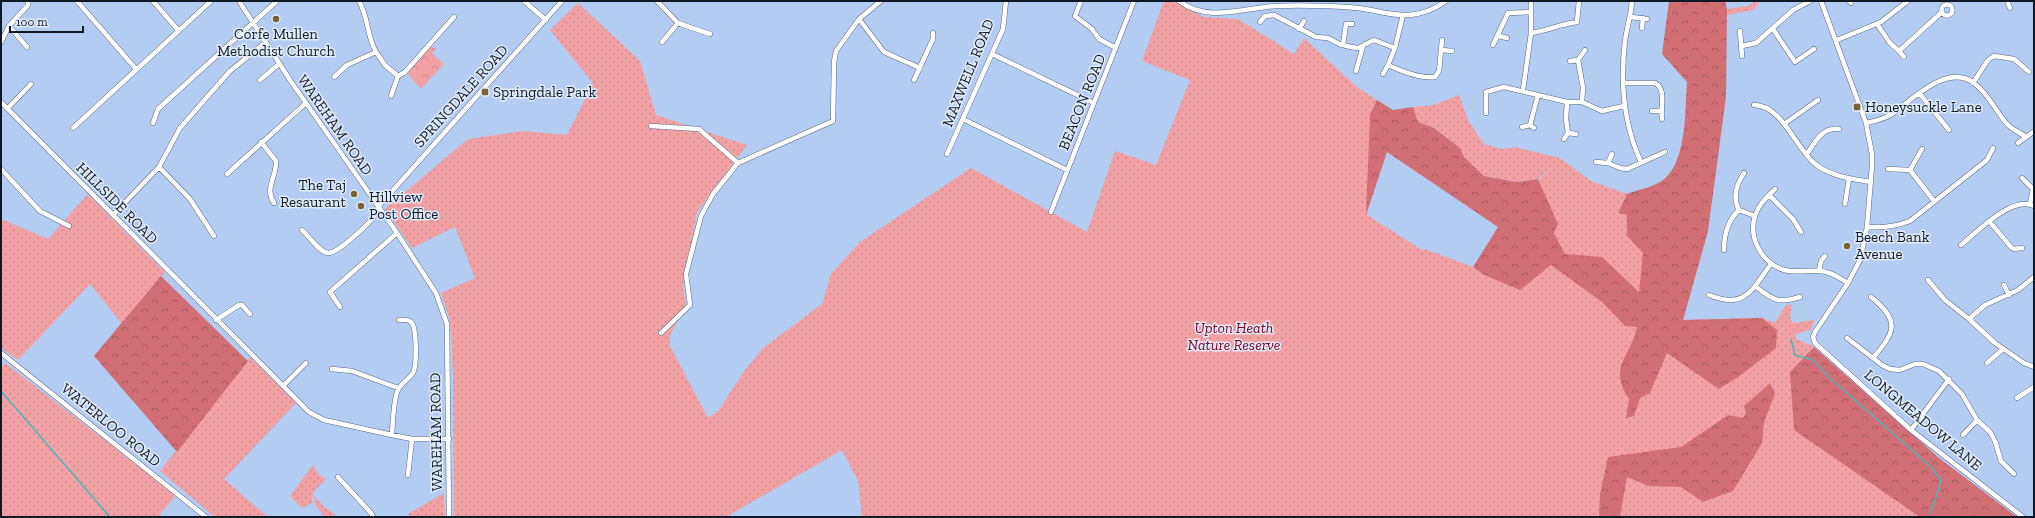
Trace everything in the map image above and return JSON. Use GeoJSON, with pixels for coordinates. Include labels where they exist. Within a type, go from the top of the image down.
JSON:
{"type":"FeatureCollection","features":[{"type":"Feature","properties":{"kind":"street"},"geometry":{"type":"LineString","coordinates":[[1,42],[9,26],[28,5],[28,1]]}},
{"type":"Feature","properties":{"kind":"street"},"geometry":{"type":"LineString","coordinates":[[77,1],[136,69]]}},
{"type":"Feature","properties":{"kind":"street"},"geometry":{"type":"LineString","coordinates":[[153,1],[178,30]]}},
{"type":"Feature","properties":{"kind":"street"},"geometry":{"type":"LineString","coordinates":[[73,128],[211,1]]}},
{"type":"Feature","properties":{"kind":"street","name":"WAREHAM ROAD"},"geometry":{"type":"LineString","coordinates":[[239,1],[279,64],[436,293],[447,324],[450,517]]}},
{"type":"Feature","properties":{"kind":"street"},"geometry":{"type":"LineString","coordinates":[[153,124],[158,109],[277,1]]}},
{"type":"Feature","properties":{"kind":"street"},"geometry":{"type":"LineString","coordinates":[[359,1],[364,9],[369,37],[376,52],[385,65],[398,76]]}},
{"type":"Feature","properties":{"kind":"street"},"geometry":{"type":"LineString","coordinates":[[524,1],[546,20]]}},
{"type":"Feature","properties":{"kind":"street","name":"SPRINGDALE ROAD"},"geometry":{"type":"LineString","coordinates":[[302,230],[323,251],[329,253],[334,252],[374,217],[378,207],[562,1]]}},
{"type":"Feature","properties":{"kind":"street"},"geometry":{"type":"LineString","coordinates":[[657,1],[678,23],[710,34]]}},
{"type":"Feature","properties":{"kind":"street"},"geometry":{"type":"LineString","coordinates":[[661,333],[690,305],[686,274],[701,216],[713,194],[738,163],[833,120],[834,62],[836,51],[859,19],[880,1]]}},
{"type":"Feature","properties":{"kind":"street","name":"MAXWELL ROAD"},"geometry":{"type":"LineString","coordinates":[[947,154],[1003,29],[1006,1]]}},
{"type":"Feature","properties":{"kind":"street"},"geometry":{"type":"LineString","coordinates":[[1081,1],[1075,16],[1092,29],[1099,39],[1116,48]]}},
{"type":"Feature","properties":{"kind":"street","name":"BEACON ROAD"},"geometry":{"type":"LineString","coordinates":[[1051,212],[1134,1]]}},
{"type":"Feature","properties":{"kind":"street"},"geometry":{"type":"LineString","coordinates":[[1179,1],[1198,11],[1219,14],[1274,6],[1324,4],[1403,15],[1419,14],[1430,11],[1446,1]]}},
{"type":"Feature","properties":{"kind":"street"},"geometry":{"type":"LineString","coordinates":[[1524,90],[1531,33],[1531,1]]}},
{"type":"Feature","properties":{"kind":"street"},"geometry":{"type":"LineString","coordinates":[[1531,33],[1550,30],[1561,24],[1579,23],[1579,1]]}},
{"type":"Feature","properties":{"kind":"street"},"geometry":{"type":"LineString","coordinates":[[1632,1],[1631,17],[1625,44],[1623,83],[1624,106],[1635,149],[1641,162]]}},
{"type":"Feature","properties":{"kind":"street"},"geometry":{"type":"LineString","coordinates":[[1742,46],[1756,43],[1794,10],[1810,1]]}},
{"type":"Feature","properties":{"kind":"street"},"geometry":{"type":"LineString","coordinates":[[1774,189],[1759,207],[1755,216],[1754,233],[1756,243],[1771,264],[1786,270],[1829,272],[1848,283],[1860,260],[1867,227],[1872,154],[1866,123],[1839,52],[1837,40],[1821,1]]}},
{"type":"Feature","properties":{"kind":"street"},"geometry":{"type":"LineString","coordinates":[[1837,40],[1877,24],[1908,1]]}},
{"type":"Feature","properties":{"kind":"street"},"geometry":{"type":"LineString","coordinates":[[2009,2],[2010,8]]}},
{"type":"Feature","properties":{"kind":"street"},"geometry":{"type":"LineString","coordinates":[[1494,45],[1508,12],[1507,6]]}},
{"type":"Feature","properties":{"kind":"street"},"geometry":{"type":"LineString","coordinates":[[1508,12],[1531,12]]}},
{"type":"Feature","properties":{"kind":"street"},"geometry":{"type":"LineString","coordinates":[[1899,51],[1942,12]]}},
{"type":"Feature","properties":{"kind":"street"},"geometry":{"type":"LineString","coordinates":[[1260,22],[1264,16],[1274,15],[1316,37],[1331,38],[1343,45],[1356,48],[1374,40],[1395,48]]}},
{"type":"Feature","properties":{"kind":"street"},"geometry":{"type":"LineString","coordinates":[[1383,74],[1395,48],[1403,15]]}},
{"type":"Feature","properties":{"kind":"street"},"geometry":{"type":"LineString","coordinates":[[391,96],[398,76],[405,72],[454,17]]}},
{"type":"Feature","properties":{"kind":"street"},"geometry":{"type":"LineString","coordinates":[[1631,17],[1645,18],[1642,28]]}},
{"type":"Feature","properties":{"kind":"street"},"geometry":{"type":"LineString","coordinates":[[859,19],[884,52],[920,68]]}},
{"type":"Feature","properties":{"kind":"street"},"geometry":{"type":"LineString","coordinates":[[1299,29],[1304,21]]}},
{"type":"Feature","properties":{"kind":"street"},"geometry":{"type":"LineString","coordinates":[[662,42],[678,23]]}},
{"type":"Feature","properties":{"kind":"street"},"geometry":{"type":"LineString","coordinates":[[1343,45],[1346,24],[1352,24]]}},
{"type":"Feature","properties":{"kind":"street"},"geometry":{"type":"LineString","coordinates":[[1877,24],[1890,43],[1904,57]]}},
{"type":"Feature","properties":{"kind":"street"},"geometry":{"type":"LineString","coordinates":[[9,26],[27,47]]}},
{"type":"Feature","properties":{"kind":"street"},"geometry":{"type":"LineString","coordinates":[[1773,29],[1798,68]]}},
{"type":"Feature","properties":{"kind":"street"},"geometry":{"type":"LineString","coordinates":[[1740,32],[1742,56]]}},
{"type":"Feature","properties":{"kind":"street"},"geometry":{"type":"LineString","coordinates":[[914,80],[933,39],[933,33]]}},
{"type":"Feature","properties":{"kind":"street"},"geometry":{"type":"LineString","coordinates":[[1499,36],[1507,38]]}},
{"type":"Feature","properties":{"kind":"street"},"geometry":{"type":"LineString","coordinates":[[1388,65],[1401,71],[1428,78],[1435,77],[1439,71],[1442,40]]}},
{"type":"Feature","properties":{"kind":"street"},"geometry":{"type":"LineString","coordinates":[[113,215],[160,167],[180,128],[230,71],[266,42]]}},
{"type":"Feature","properties":{"kind":"street"},"geometry":{"type":"LineString","coordinates":[[1356,71],[1363,46]]}},
{"type":"Feature","properties":{"kind":"street"},"geometry":{"type":"LineString","coordinates":[[1795,62],[1814,49]]}},
{"type":"Feature","properties":{"kind":"street"},"geometry":{"type":"LineString","coordinates":[[1442,50],[1452,51]]}},
{"type":"Feature","properties":{"kind":"street"},"geometry":{"type":"LineString","coordinates":[[1582,102],[1583,88],[1578,60],[1585,50]]}},
{"type":"Feature","properties":{"kind":"street"},"geometry":{"type":"LineString","coordinates":[[334,77],[347,65],[376,52]]}},
{"type":"Feature","properties":{"kind":"street"},"geometry":{"type":"LineString","coordinates":[[992,54],[1094,103]]}},
{"type":"Feature","properties":{"kind":"street"},"geometry":{"type":"LineString","coordinates":[[1974,83],[1988,60],[1994,56],[2014,59],[2029,72]]}},
{"type":"Feature","properties":{"kind":"street"},"geometry":{"type":"LineString","coordinates":[[1570,61],[1578,60]]}},
{"type":"Feature","properties":{"kind":"street"},"geometry":{"type":"LineString","coordinates":[[260,80],[279,64]]}},
{"type":"Feature","properties":{"kind":"street"},"geometry":{"type":"LineString","coordinates":[[1866,123],[1892,114],[1939,80],[1951,76],[1967,79],[1974,83],[1989,97],[2009,126],[2026,137]]}},
{"type":"Feature","properties":{"kind":"street"},"geometry":{"type":"LineString","coordinates":[[1623,83],[1655,83],[1659,85],[1662,89],[1662,119]]}},
{"type":"Feature","properties":{"kind":"street"},"geometry":{"type":"LineString","coordinates":[[8,108],[31,84]]}},
{"type":"Feature","properties":{"kind":"street"},"geometry":{"type":"LineString","coordinates":[[1486,113],[1484,90],[1504,87],[1524,90],[1567,102],[1582,102],[1602,111],[1624,106]]}},
{"type":"Feature","properties":{"kind":"street"},"geometry":{"type":"LineString","coordinates":[[1920,94],[1949,130]]}},
{"type":"Feature","properties":{"kind":"street"},"geometry":{"type":"LineString","coordinates":[[1522,127],[1532,126],[1538,95]]}},
{"type":"Feature","properties":{"kind":"street"},"geometry":{"type":"LineString","coordinates":[[1760,99],[1760,105]]}},
{"type":"Feature","properties":{"kind":"street"},"geometry":{"type":"LineString","coordinates":[[1784,124],[1818,100]]}},
{"type":"Feature","properties":{"kind":"street","name":"HILLSIDE ROAD"},"geometry":{"type":"LineString","coordinates":[[1,102],[309,412],[324,420],[392,435],[412,438],[449,439]]}},
{"type":"Feature","properties":{"kind":"street"},"geometry":{"type":"LineString","coordinates":[[1564,139],[1568,133],[1566,119],[1567,102]]}},
{"type":"Feature","properties":{"kind":"street"},"geometry":{"type":"LineString","coordinates":[[228,170],[306,103]]}},
{"type":"Feature","properties":{"kind":"street"},"geometry":{"type":"LineString","coordinates":[[1754,105],[1760,105],[1768,109],[1784,124],[1807,154],[1821,167],[1849,179],[1871,182]]}},
{"type":"Feature","properties":{"kind":"street"},"geometry":{"type":"LineString","coordinates":[[1652,111],[1661,111]]}},
{"type":"Feature","properties":{"kind":"street"},"geometry":{"type":"LineString","coordinates":[[963,119],[1067,170]]}},
{"type":"Feature","properties":{"kind":"street"},"geometry":{"type":"LineString","coordinates":[[650,126],[699,129],[738,163]]}},
{"type":"Feature","properties":{"kind":"street"},"geometry":{"type":"LineString","coordinates":[[1807,154],[1818,137],[1832,128],[1839,129]]}},
{"type":"Feature","properties":{"kind":"street"},"geometry":{"type":"LineString","coordinates":[[2018,143],[2033,132]]}},
{"type":"Feature","properties":{"kind":"street"},"geometry":{"type":"LineString","coordinates":[[1568,133],[1576,134]]}},
{"type":"Feature","properties":{"kind":"street"},"geometry":{"type":"LineString","coordinates":[[261,142],[276,161],[269,190],[274,203]]}},
{"type":"Feature","properties":{"kind":"street"},"geometry":{"type":"LineString","coordinates":[[1867,227],[1899,225],[1910,221],[1934,200],[1987,160],[1993,148]]}},
{"type":"Feature","properties":{"kind":"street"},"geometry":{"type":"LineString","coordinates":[[1910,170],[1922,149]]}},
{"type":"Feature","properties":{"kind":"street"},"geometry":{"type":"LineString","coordinates":[[1596,162],[1608,162],[1620,168],[1627,169],[1665,152]]}},
{"type":"Feature","properties":{"kind":"street"},"geometry":{"type":"LineString","coordinates":[[1608,162],[1612,154]]}},
{"type":"Feature","properties":{"kind":"street"},"geometry":{"type":"LineString","coordinates":[[160,167],[190,199],[214,236]]}},
{"type":"Feature","properties":{"kind":"street"},"geometry":{"type":"LineString","coordinates":[[1,169],[40,211],[69,226]]}},
{"type":"Feature","properties":{"kind":"street"},"geometry":{"type":"LineString","coordinates":[[1888,169],[1910,170],[1934,200]]}},
{"type":"Feature","properties":{"kind":"street"},"geometry":{"type":"LineString","coordinates":[[1744,173],[1739,181],[1734,198],[1739,210],[1755,216]]}},
{"type":"Feature","properties":{"kind":"street"},"geometry":{"type":"LineString","coordinates":[[1961,245],[2009,208],[2019,204],[2032,205],[2034,189],[2022,178]]}},
{"type":"Feature","properties":{"kind":"street"},"geometry":{"type":"LineString","coordinates":[[1845,204],[1849,179]]}},
{"type":"Feature","properties":{"kind":"street"},"geometry":{"type":"LineString","coordinates":[[1769,195],[1793,219],[1801,232]]}},
{"type":"Feature","properties":{"kind":"street"},"geometry":{"type":"LineString","coordinates":[[1724,250],[1726,230],[1731,217],[1739,210]]}},
{"type":"Feature","properties":{"kind":"street"},"geometry":{"type":"LineString","coordinates":[[1990,222],[2016,252],[2022,248]]}},
{"type":"Feature","properties":{"kind":"street"},"geometry":{"type":"LineString","coordinates":[[340,307],[330,292],[397,234]]}},
{"type":"Feature","properties":{"kind":"street"},"geometry":{"type":"LineString","coordinates":[[1819,271],[1825,256]]}},
{"type":"Feature","properties":{"kind":"street"},"geometry":{"type":"LineString","coordinates":[[1709,295],[1719,299],[1736,300],[1747,296],[1756,288],[1771,264]]}},
{"type":"Feature","properties":{"kind":"street"},"geometry":{"type":"LineString","coordinates":[[1969,318],[1978,310],[2018,290],[2034,277]]}},
{"type":"Feature","properties":{"kind":"street"},"geometry":{"type":"LineString","coordinates":[[1928,280],[1945,300],[1969,318],[2002,350],[2034,367]]}},
{"type":"Feature","properties":{"kind":"street","name":"LONGMEADOW LANE"},"geometry":{"type":"LineString","coordinates":[[1848,283],[1815,332],[1813,337],[1819,349],[1911,430],[2023,517]]}},
{"type":"Feature","properties":{"kind":"street"},"geometry":{"type":"LineString","coordinates":[[2004,285],[2009,295]]}},
{"type":"Feature","properties":{"kind":"street"},"geometry":{"type":"LineString","coordinates":[[1756,288],[1778,301],[1785,301],[1800,296]]}},
{"type":"Feature","properties":{"kind":"street"},"geometry":{"type":"LineString","coordinates":[[1871,297],[1888,313],[1892,325],[1890,335],[1873,358]]}},
{"type":"Feature","properties":{"kind":"street"},"geometry":{"type":"LineString","coordinates":[[216,320],[239,305],[242,305],[250,314]]}},
{"type":"Feature","properties":{"kind":"street"},"geometry":{"type":"LineString","coordinates":[[392,435],[394,402],[398,388],[413,373],[416,365],[414,329],[412,322],[408,320],[399,320]]}},
{"type":"Feature","properties":{"kind":"street"},"geometry":{"type":"LineString","coordinates":[[1847,338],[1890,369],[1900,370],[1915,364],[1923,364],[1939,371],[1962,394],[1977,420],[1990,432],[1998,448],[2001,461],[2014,474]]}},
{"type":"Feature","properties":{"kind":"street"},"geometry":{"type":"LineString","coordinates":[[1987,363],[2002,350]]}},
{"type":"Feature","properties":{"kind":"street","name":"WATERLOO ROAD"},"geometry":{"type":"LineString","coordinates":[[1,353],[206,517]]}},
{"type":"Feature","properties":{"kind":"street"},"geometry":{"type":"LineString","coordinates":[[282,386],[306,363]]}},
{"type":"Feature","properties":{"kind":"street"},"geometry":{"type":"LineString","coordinates":[[332,368],[352,371],[398,388]]}},
{"type":"Feature","properties":{"kind":"street"},"geometry":{"type":"LineString","coordinates":[[1911,430],[1948,379]]}},
{"type":"Feature","properties":{"kind":"street"},"geometry":{"type":"LineString","coordinates":[[2017,398],[2034,387]]}},
{"type":"Feature","properties":{"kind":"street"},"geometry":{"type":"LineString","coordinates":[[1963,435],[1977,420]]}},
{"type":"Feature","properties":{"kind":"street"},"geometry":{"type":"LineString","coordinates":[[408,476],[412,438]]}},
{"type":"Feature","properties":{"kind":"street"},"geometry":{"type":"LineString","coordinates":[[338,477],[371,513],[372,517]]}},
{"type":"Feature","properties":{"kind":"green space","name":"Upton Heath Nature Reserve"},"geometry":{"type":"Polygon","coordinates":[[[1164,1],[1174,1],[1203,17],[1238,19],[1294,54],[1304,38],[1357,87],[1377,100],[1370,114],[1367,215],[1422,250],[1425,249],[1473,267],[1484,275],[1554,233],[1558,224],[1538,181],[1553,165],[1538,179],[1516,182],[1484,176],[1464,157],[1460,148],[1434,128],[1418,122],[1413,107],[1434,105],[1459,95],[1469,122],[1484,144],[1502,149],[1515,147],[1560,158],[1591,181],[1627,194],[1618,212],[1708,231],[1683,320],[1762,318],[1775,323],[1785,306],[1792,304],[1790,317],[1793,323],[1815,320],[1810,330],[1796,334],[1795,338],[1814,347],[1939,458],[2017,517],[862,517],[858,481],[842,450],[726,517],[454,517],[453,374],[450,320],[441,293],[475,278],[455,227],[412,248],[385,209],[468,139],[523,131],[567,135],[593,83],[550,30],[578,3],[640,61],[656,115],[747,145],[697,212],[683,288],[686,305],[670,335],[670,346],[708,418],[719,410],[743,373],[762,349],[822,304],[831,274],[860,242],[971,168],[1087,232],[1115,151],[1156,165],[1190,80],[1142,61],[1164,1]]]}},
{"type":"Feature","properties":{"kind":"green space"},"geometry":{"type":"Polygon","coordinates":[[[1669,1],[1725,1],[1727,9],[1726,97],[1708,231],[1683,320],[1762,318],[1777,330],[1776,348],[1741,375],[1719,389],[1667,353],[1650,393],[1640,398],[1634,416],[1626,418],[1629,399],[1623,388],[1620,378],[1620,370],[1637,327],[1625,326],[1602,302],[1551,265],[1520,290],[1484,275],[1473,267],[1498,227],[1387,152],[1366,215],[1370,114],[1377,100],[1393,110],[1413,107],[1418,122],[1434,128],[1460,148],[1464,157],[1484,176],[1516,182],[1538,179],[1558,224],[1554,233],[1565,254],[1602,257],[1639,292],[1643,253],[1627,236],[1627,215],[1618,213],[1627,194],[1656,184],[1669,175],[1680,151],[1685,122],[1687,82],[1662,54],[1669,1]]]}},
{"type":"Feature","properties":{"kind":"green space"},"geometry":{"type":"Polygon","coordinates":[[[1755,1],[1761,1],[1753,10],[1727,15],[1727,9],[1748,6],[1755,1]]]}},
{"type":"Feature","properties":{"kind":"green space"},"geometry":{"type":"Polygon","coordinates":[[[430,45],[436,49],[432,53],[444,64],[421,89],[406,72],[430,45]]]}},
{"type":"Feature","properties":{"kind":"green space"},"geometry":{"type":"Polygon","coordinates":[[[88,194],[165,272],[122,324],[90,284],[18,360],[1,348],[1,219],[48,239],[88,194]]]}},
{"type":"Feature","properties":{"kind":"green space"},"geometry":{"type":"Polygon","coordinates":[[[161,276],[248,361],[177,452],[94,356],[161,276]]]}},
{"type":"Feature","properties":{"kind":"green space"},"geometry":{"type":"Polygon","coordinates":[[[1814,347],[1939,458],[2017,517],[1920,517],[1794,430],[1790,372],[1814,347]]]}},
{"type":"Feature","properties":{"kind":"green space"},"geometry":{"type":"Polygon","coordinates":[[[250,357],[296,403],[224,479],[268,517],[215,517],[160,471],[250,357]]]}},
{"type":"Feature","properties":{"kind":"green space"},"geometry":{"type":"Polygon","coordinates":[[[5,363],[176,495],[158,517],[1,517],[1,368],[5,363]]]}},
{"type":"Feature","properties":{"kind":"green space"},"geometry":{"type":"Polygon","coordinates":[[[1770,383],[1775,394],[1764,422],[1762,443],[1733,491],[1703,502],[1681,487],[1649,486],[1627,477],[1620,517],[1599,517],[1600,494],[1608,457],[1681,447],[1728,415],[1743,418],[1746,413],[1744,406],[1770,383]]]}},
{"type":"Feature","properties":{"kind":"green space"},"geometry":{"type":"Polygon","coordinates":[[[313,465],[318,474],[326,479],[313,492],[312,503],[302,508],[290,496],[313,465]]]}},
{"type":"Feature","properties":{"kind":"green space"},"geometry":{"type":"Polygon","coordinates":[[[444,493],[445,517],[411,517],[408,514],[444,493]]]}},
{"type":"Feature","properties":{"kind":"green space"},"geometry":{"type":"Polygon","coordinates":[[[314,496],[323,506],[337,516],[325,517],[315,505],[314,496]]]}},
{"type":"Feature","properties":{"kind":"waterway"},"geometry":{"type":"LineString","coordinates":[[1791,339],[1795,355],[1813,360],[1829,377],[1931,467],[1941,480],[1930,513]]}},
{"type":"Feature","properties":{"kind":"waterway"},"geometry":{"type":"LineString","coordinates":[[1,391],[110,517]]}},
{"type":"Feature","properties":{"kind":"place","name":"Corfe Mullen Methodist Church"},"geometry":{"type":"Point","coordinates":[276,19]}},
{"type":"Feature","properties":{"kind":"place","name":"Springdale Park"},"geometry":{"type":"Point","coordinates":[485,92]}},
{"type":"Feature","properties":{"kind":"place","name":"Honeysuckle Lane"},"geometry":{"type":"Point","coordinates":[1857,107]}},
{"type":"Feature","properties":{"kind":"place","name":"The Taj Resaurant"},"geometry":{"type":"Point","coordinates":[354,194]}},
{"type":"Feature","properties":{"kind":"place","name":"Hillview Post Office"},"geometry":{"type":"Point","coordinates":[361,206]}},
{"type":"Feature","properties":{"kind":"place","name":"Beech Bank Avenue"},"geometry":{"type":"Point","coordinates":[1847,246]}}]}
